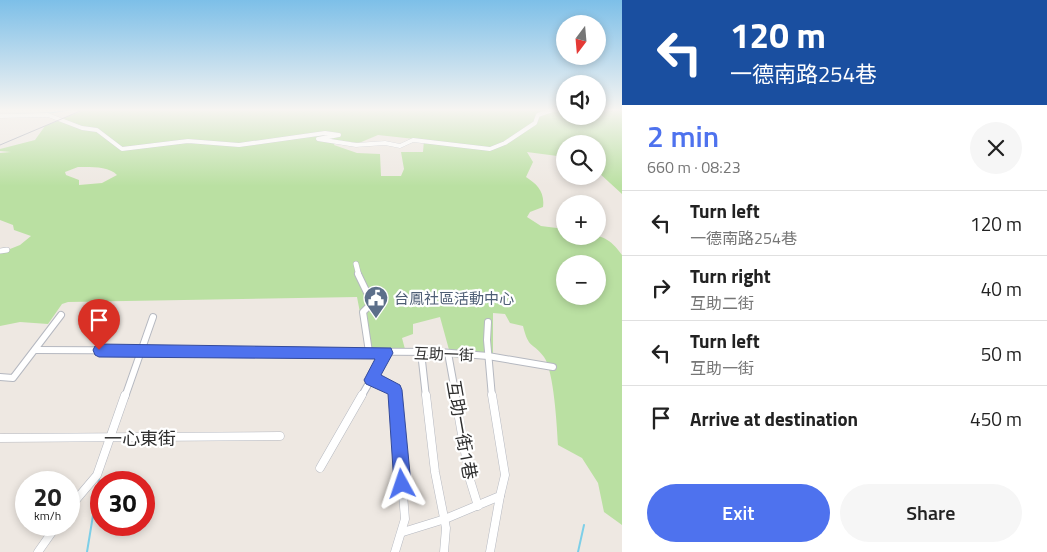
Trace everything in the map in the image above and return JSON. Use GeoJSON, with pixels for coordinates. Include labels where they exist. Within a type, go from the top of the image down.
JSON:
{"type":"FeatureCollection","features":[{"type":"Feature","properties":{"kind":"street"},"geometry":{"type":"LineString","coordinates":[[103,135],[122,149],[170,145],[184,141],[239,145],[312,135]]}},
{"type":"Feature","properties":{"kind":"street"},"geometry":{"type":"LineString","coordinates":[[337,135],[339,135],[318,139],[356,145],[385,143],[400,146],[414,140],[490,149],[505,143],[517,135]]}},
{"type":"Feature","properties":{"kind":"street"},"geometry":{"type":"LineString","coordinates":[[0,251],[7,250]]}},
{"type":"Feature","properties":{"kind":"street"},"geometry":{"type":"LineString","coordinates":[[356,264],[357,272],[372,303],[363,312],[370,352]]}},
{"type":"Feature","properties":{"kind":"street"},"geometry":{"type":"LineString","coordinates":[[0,378],[12,378],[60,315]]}},
{"type":"Feature","properties":{"kind":"street"},"geometry":{"type":"LineString","coordinates":[[80,495],[97,475],[153,316]]}},
{"type":"Feature","properties":{"kind":"street"},"geometry":{"type":"LineString","coordinates":[[488,322],[488,356],[492,398],[505,476],[490,552]]}},
{"type":"Feature","properties":{"kind":"street","name":"互助一街"},"geometry":{"type":"LineString","coordinates":[[35,350],[448,352],[488,356],[552,367]]}},
{"type":"Feature","properties":{"kind":"street"},"geometry":{"type":"LineString","coordinates":[[421,352],[438,489],[444,519],[448,526],[448,540],[444,552]]}},
{"type":"Feature","properties":{"kind":"street","name":"互助一街1巷"},"geometry":{"type":"LineString","coordinates":[[448,352],[470,480],[478,506]]}},
{"type":"Feature","properties":{"kind":"street"},"geometry":{"type":"LineString","coordinates":[[320,468],[386,353]]}},
{"type":"Feature","properties":{"kind":"street"},"geometry":{"type":"LineString","coordinates":[[371,380],[375,379],[395,390],[405,519],[403,532],[395,552]]}},
{"type":"Feature","properties":{"kind":"street","name":"一心東街"},"geometry":{"type":"LineString","coordinates":[[0,438],[280,436]]}},
{"type":"Feature","properties":{"kind":"street"},"geometry":{"type":"LineString","coordinates":[[403,532],[444,519],[500,496]]}},
{"type":"Feature","properties":{"kind":"street"},"geometry":{"type":"LineString","coordinates":[[38,552],[49,536]]}},
{"type":"Feature","properties":{"kind":"green space"},"geometry":{"type":"Polygon","coordinates":[[[39,135],[622,135],[622,194],[606,179],[606,135],[556,135],[556,156],[527,152],[533,162],[526,177],[534,183],[543,197],[543,207],[530,212],[527,217],[541,226],[556,228],[556,245],[606,245],[606,240],[616,247],[622,255],[622,525],[604,512],[598,483],[582,458],[558,445],[554,400],[547,364],[540,352],[529,342],[523,326],[510,323],[505,314],[493,313],[493,358],[451,357],[440,317],[413,324],[413,334],[402,338],[406,353],[372,355],[367,349],[357,297],[68,302],[62,304],[48,324],[20,322],[0,326],[0,253],[20,245],[31,236],[14,230],[13,225],[0,220],[0,153],[11,152],[0,151],[0,149],[35,140],[39,135]],[[378,135],[359,143],[336,140],[334,145],[357,153],[380,154],[381,176],[401,176],[404,169],[401,152],[423,152],[424,140],[378,135]],[[78,167],[65,172],[66,175],[79,180],[79,185],[102,183],[117,175],[109,170],[94,167],[78,167]]]}},
{"type":"Feature","properties":{"kind":"waterway"},"geometry":{"type":"LineString","coordinates":[[578,552],[584,525]]}},
{"type":"Feature","properties":{"kind":"waterway"},"geometry":{"type":"LineString","coordinates":[[87,552],[90,534]]}},
{"type":"Feature","properties":{"kind":"railway"},"geometry":{"type":"LineString","coordinates":[[0,145],[24,135]]}},
{"type":"Feature","properties":{"kind":"place","name":"台鳳社區活動中心"},"geometry":{"type":"Point","coordinates":[376,319]}},
{"type":"Feature","properties":{"kind":"route"},"geometry":{"type":"LineString","coordinates":[[99,350],[140,352],[386,353],[371,380],[375,379],[390,389],[395,390],[402,484]]}}]}
